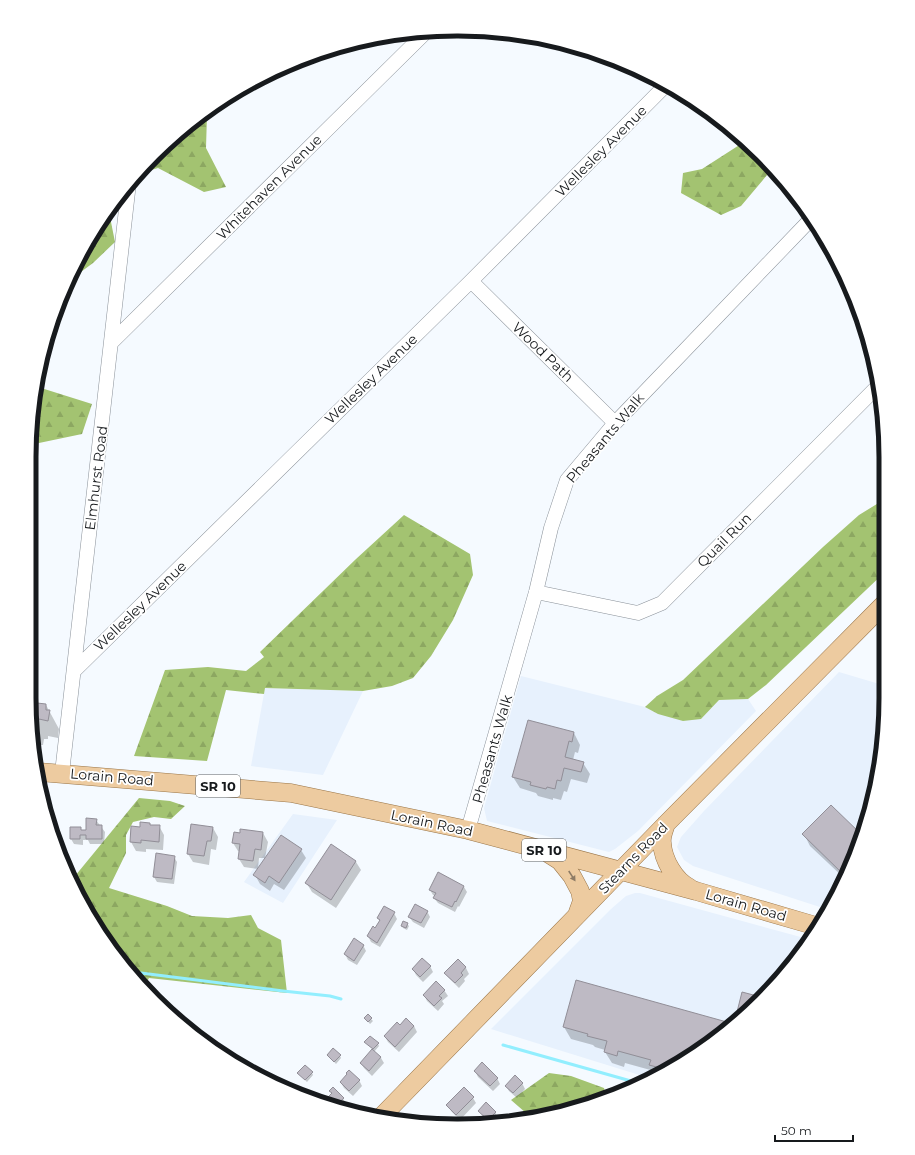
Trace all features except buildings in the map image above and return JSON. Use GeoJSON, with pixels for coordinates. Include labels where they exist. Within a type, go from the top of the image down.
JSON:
{"type":"FeatureCollection","features":[{"type":"Feature","properties":{"kind":"main road","name":"Stearns Road"},"geometry":{"type":"LineString","coordinates":[[385,1113],[620,870],[879,609]]}},
{"type":"Feature","properties":{"kind":"main road","name":"Lorain Road"},"geometry":{"type":"LineString","coordinates":[[43,772],[291,793],[468,830],[620,870],[812,925]]}},
{"type":"Feature","properties":{"kind":"main road"},"geometry":{"type":"LineString","coordinates":[[666,824],[662,842],[666,859],[673,873],[683,885],[696,891]]}},
{"type":"Feature","properties":{"kind":"main road"},"geometry":{"type":"LineString","coordinates":[[544,850],[560,861],[572,876],[580,891],[582,901],[577,915]]}},
{"type":"Feature","properties":{"kind":"street","name":"Whitehaven Avenue"},"geometry":{"type":"LineString","coordinates":[[111,343],[420,38]]}},
{"type":"Feature","properties":{"kind":"street","name":"Wellesley Avenue"},"geometry":{"type":"LineString","coordinates":[[74,671],[471,281],[662,89]]}},
{"type":"Feature","properties":{"kind":"street","name":"Elmhurst Road"},"geometry":{"type":"LineString","coordinates":[[62,773],[128,196]]}},
{"type":"Feature","properties":{"kind":"street","name":"Pheasants Walk"},"geometry":{"type":"LineString","coordinates":[[468,830],[536,592],[551,528],[567,480],[615,423],[808,223]]}},
{"type":"Feature","properties":{"kind":"street","name":"Wood Path"},"geometry":{"type":"LineString","coordinates":[[471,281],[615,423]]}},
{"type":"Feature","properties":{"kind":"street","name":"Quail Run"},"geometry":{"type":"LineString","coordinates":[[536,592],[638,613],[662,603],[873,391]]}},
{"type":"Feature","properties":{"kind":"shaded area"},"geometry":{"type":"Polygon","coordinates":[[[839,672],[879,684],[878,725],[875,753],[865,807],[847,859],[823,908],[693,866],[684,860],[677,847],[681,837],[704,811],[839,672]]]}},
{"type":"Feature","properties":{"kind":"shaded area"},"geometry":{"type":"Polygon","coordinates":[[[521,676],[645,707],[658,714],[701,719],[719,700],[748,699],[756,711],[638,831],[609,852],[487,821],[484,808],[521,676]]]}},
{"type":"Feature","properties":{"kind":"shaded area"},"geometry":{"type":"Polygon","coordinates":[[[265,688],[363,691],[323,775],[251,766],[265,688]]]}},
{"type":"Feature","properties":{"kind":"shaded area"},"geometry":{"type":"Polygon","coordinates":[[[293,814],[337,820],[283,903],[244,882],[293,814]]]}},
{"type":"Feature","properties":{"kind":"shaded area"},"geometry":{"type":"Polygon","coordinates":[[[640,893],[804,938],[756,996],[714,1032],[692,1048],[643,1076],[491,1029],[611,909],[626,896],[640,893]]]}},
{"type":"Feature","properties":{"kind":"green space"},"geometry":{"type":"Polygon","coordinates":[[[207,119],[206,148],[226,187],[204,192],[158,168],[149,171],[159,159],[207,119]]]}},
{"type":"Feature","properties":{"kind":"green space"},"geometry":{"type":"Polygon","coordinates":[[[740,145],[756,159],[768,173],[741,206],[721,215],[681,193],[683,173],[702,169],[740,145]]]}},
{"type":"Feature","properties":{"kind":"green space"},"geometry":{"type":"Polygon","coordinates":[[[110,218],[115,242],[93,263],[77,274],[92,247],[110,218]]]}},
{"type":"Feature","properties":{"kind":"green space"},"geometry":{"type":"Polygon","coordinates":[[[42,388],[92,404],[82,434],[37,442],[37,430],[42,388]]]}},
{"type":"Feature","properties":{"kind":"green space"},"geometry":{"type":"Polygon","coordinates":[[[879,503],[879,578],[766,685],[748,699],[719,700],[701,719],[683,721],[658,714],[645,707],[657,696],[683,680],[823,547],[859,515],[879,503]]]}},
{"type":"Feature","properties":{"kind":"green space"},"geometry":{"type":"Polygon","coordinates":[[[404,515],[470,554],[473,575],[453,620],[431,656],[413,678],[392,686],[363,691],[265,688],[264,694],[226,690],[207,761],[134,756],[165,670],[208,667],[246,671],[264,657],[260,652],[356,559],[404,515]]]}},
{"type":"Feature","properties":{"kind":"green space"},"geometry":{"type":"Polygon","coordinates":[[[139,798],[170,801],[185,806],[171,819],[154,817],[133,822],[126,835],[126,853],[109,888],[167,906],[192,916],[228,918],[251,915],[258,928],[281,940],[287,993],[149,978],[147,982],[123,954],[107,932],[92,908],[75,876],[139,798]]]}},
{"type":"Feature","properties":{"kind":"green space"},"geometry":{"type":"Polygon","coordinates":[[[549,1073],[571,1076],[604,1088],[605,1092],[567,1105],[526,1113],[511,1100],[549,1073]]]}},
{"type":"Feature","properties":{"kind":"waterway"},"geometry":{"type":"LineString","coordinates":[[139,973],[330,996],[341,999]]}},
{"type":"Feature","properties":{"kind":"waterway"},"geometry":{"type":"LineString","coordinates":[[503,1045],[632,1081]]}}]}
